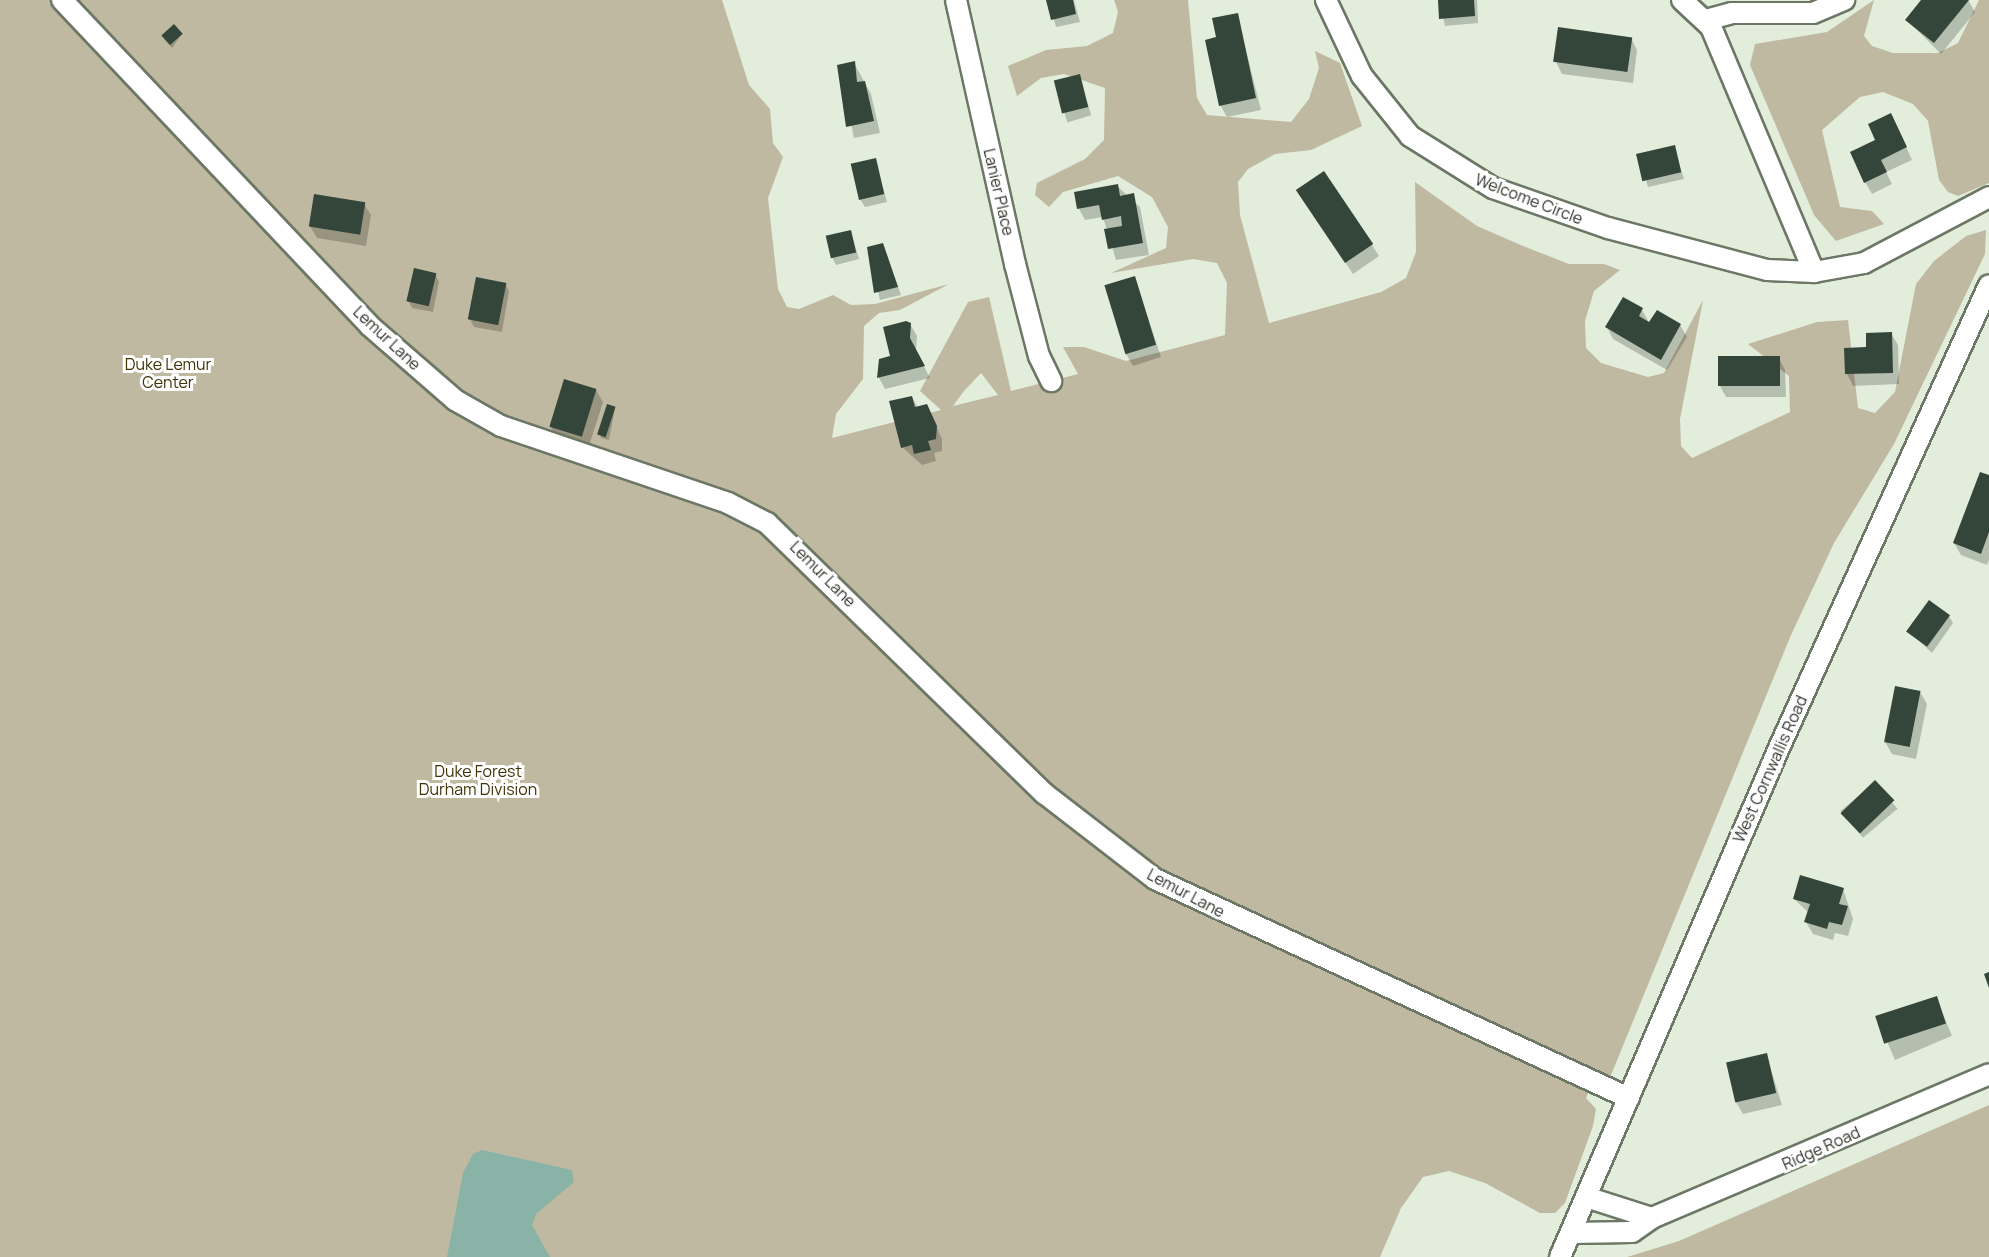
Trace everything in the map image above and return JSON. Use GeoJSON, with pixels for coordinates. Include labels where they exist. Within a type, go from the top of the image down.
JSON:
{"type":"FeatureCollection","features":[{"type":"Feature","properties":{"kind":"street","name":"Lemur Lane"},"geometry":{"type":"LineString","coordinates":[[62,0],[370,326],[455,400],[501,426],[728,503],[767,522],[1045,794],[1155,879],[1629,1098]]}},
{"type":"Feature","properties":{"kind":"street","name":"Lanier Place"},"geometry":{"type":"LineString","coordinates":[[956,0],[1016,264],[1039,356],[1051,381]]}},
{"type":"Feature","properties":{"kind":"street","name":"Welcome Circle"},"geometry":{"type":"LineString","coordinates":[[1326,0],[1378,102],[1410,136],[1465,175],[1608,228],[1767,270],[1814,272],[1864,263],[1989,197]]}},
{"type":"Feature","properties":{"kind":"street"},"geometry":{"type":"LineString","coordinates":[[1682,0],[1706,20],[1814,272]]}},
{"type":"Feature","properties":{"kind":"street"},"geometry":{"type":"LineString","coordinates":[[1706,20],[1732,13],[1813,12],[1844,0]]}},
{"type":"Feature","properties":{"kind":"street","name":"West Cornwallis Road"},"geometry":{"type":"LineString","coordinates":[[1560,1257],[1779,748],[1989,285]]}},
{"type":"Feature","properties":{"kind":"street","name":"Ridge Road"},"geometry":{"type":"LineString","coordinates":[[1571,1233],[1632,1232],[1652,1218],[1989,1074]]}},
{"type":"Feature","properties":{"kind":"street"},"geometry":{"type":"LineString","coordinates":[[1586,1197],[1652,1218]]}},
{"type":"Feature","properties":{"kind":"green space","name":"Duke Forest Durham Division"},"geometry":{"type":"Polygon","coordinates":[[[0,0],[722,0],[749,85],[770,109],[773,143],[783,157],[768,198],[778,289],[787,307],[799,309],[833,295],[851,305],[875,304],[949,284],[900,310],[879,313],[864,326],[863,379],[836,414],[832,438],[941,410],[920,391],[968,302],[989,297],[1011,391],[1078,374],[1063,347],[1084,347],[1126,361],[1225,335],[1227,283],[1217,263],[1193,259],[1111,273],[1166,248],[1168,227],[1152,197],[1118,176],[1063,192],[1049,207],[1035,195],[1037,183],[1085,159],[1104,140],[1105,88],[1064,74],[1041,78],[1017,96],[1008,66],[1046,50],[1087,46],[1113,33],[1118,12],[1114,0],[1188,0],[1197,98],[1207,115],[1291,122],[1309,99],[1319,68],[1315,51],[1340,63],[1362,126],[1311,150],[1275,154],[1248,169],[1238,182],[1240,215],[1269,323],[1381,292],[1406,278],[1416,252],[1415,182],[1477,226],[1528,248],[1569,264],[1604,264],[1620,270],[1594,291],[1585,321],[1586,348],[1601,363],[1648,377],[1664,373],[1703,300],[1680,419],[1681,446],[1692,458],[1790,412],[1789,376],[1748,344],[1817,322],[1848,320],[1858,408],[1875,413],[1895,392],[1916,284],[1934,261],[1966,236],[1986,230],[1985,254],[1894,444],[1834,543],[1791,635],[1609,1080],[1595,1076],[1586,1098],[1596,1109],[1593,1126],[1565,1203],[1555,1213],[1540,1213],[1485,1183],[1449,1171],[1423,1177],[1401,1208],[1380,1257],[0,1257],[0,0]],[[981,373],[953,406],[998,395],[981,373]]]}},
{"type":"Feature","properties":{"kind":"green space"},"geometry":{"type":"Polygon","coordinates":[[[1874,0],[1864,36],[1872,46],[1893,53],[1938,53],[1958,43],[1979,0],[1989,0],[1989,183],[1958,196],[1948,192],[1939,180],[1928,121],[1913,104],[1883,92],[1860,97],[1822,130],[1840,207],[1872,211],[1884,224],[1836,241],[1814,215],[1750,65],[1755,44],[1827,32],[1874,0]]]}},
{"type":"Feature","properties":{"kind":"green space"},"geometry":{"type":"Polygon","coordinates":[[[1989,1105],[1989,1257],[1627,1257],[1679,1241],[1989,1105]]]}},
{"type":"Feature","properties":{"kind":"water"},"geometry":{"type":"Polygon","coordinates":[[[482,1150],[572,1170],[574,1182],[536,1214],[532,1225],[550,1257],[447,1257],[463,1173],[473,1154],[482,1150]]]}},
{"type":"Feature","properties":{"kind":"building"},"geometry":{"type":"Polygon","coordinates":[[[1046,0],[1073,0],[1076,14],[1051,20],[1046,0]]]}},
{"type":"Feature","properties":{"kind":"building"},"geometry":{"type":"Polygon","coordinates":[[[1438,0],[1474,0],[1475,16],[1439,19],[1438,0]]]}},
{"type":"Feature","properties":{"kind":"building"},"geometry":{"type":"Polygon","coordinates":[[[1921,0],[1969,0],[1934,43],[1905,20],[1921,0]]]}},
{"type":"Feature","properties":{"kind":"building"},"geometry":{"type":"Polygon","coordinates":[[[1238,13],[1256,98],[1219,106],[1205,40],[1216,37],[1212,18],[1238,13]]]}},
{"type":"Feature","properties":{"kind":"building"},"geometry":{"type":"Polygon","coordinates":[[[174,24],[183,34],[170,45],[161,35],[174,24]]]}},
{"type":"Feature","properties":{"kind":"building"},"geometry":{"type":"Polygon","coordinates":[[[1558,27],[1632,37],[1627,72],[1553,62],[1558,27]]]}},
{"type":"Feature","properties":{"kind":"building"},"geometry":{"type":"Polygon","coordinates":[[[855,61],[857,82],[865,81],[874,121],[846,127],[837,65],[855,61]]]}},
{"type":"Feature","properties":{"kind":"building"},"geometry":{"type":"Polygon","coordinates":[[[1080,74],[1088,107],[1062,114],[1054,81],[1080,74]]]}},
{"type":"Feature","properties":{"kind":"building"},"geometry":{"type":"Polygon","coordinates":[[[1891,113],[1907,147],[1881,160],[1887,172],[1864,183],[1850,152],[1875,140],[1868,124],[1891,113]]]}},
{"type":"Feature","properties":{"kind":"building"},"geometry":{"type":"Polygon","coordinates":[[[1675,145],[1681,172],[1642,181],[1636,154],[1675,145]]]}},
{"type":"Feature","properties":{"kind":"building"},"geometry":{"type":"Polygon","coordinates":[[[876,158],[884,194],[859,200],[851,164],[876,158]]]}},
{"type":"Feature","properties":{"kind":"building"},"geometry":{"type":"Polygon","coordinates":[[[1324,171],[1373,244],[1345,263],[1296,190],[1324,171]]]}},
{"type":"Feature","properties":{"kind":"building"},"geometry":{"type":"Polygon","coordinates":[[[1118,184],[1120,196],[1134,193],[1143,243],[1108,249],[1104,229],[1122,226],[1121,216],[1102,220],[1099,205],[1077,209],[1074,192],[1118,184]]]}},
{"type":"Feature","properties":{"kind":"building"},"geometry":{"type":"Polygon","coordinates":[[[314,194],[365,202],[360,235],[309,227],[314,194]]]}},
{"type":"Feature","properties":{"kind":"building"},"geometry":{"type":"Polygon","coordinates":[[[851,230],[856,252],[831,258],[826,236],[851,230]]]}},
{"type":"Feature","properties":{"kind":"building"},"geometry":{"type":"Polygon","coordinates":[[[883,243],[898,287],[874,293],[867,247],[883,243]]]}},
{"type":"Feature","properties":{"kind":"building"},"geometry":{"type":"Polygon","coordinates":[[[414,268],[436,273],[429,306],[406,301],[414,268]]]}},
{"type":"Feature","properties":{"kind":"building"},"geometry":{"type":"Polygon","coordinates":[[[1135,276],[1156,345],[1125,354],[1104,285],[1135,276]]]}},
{"type":"Feature","properties":{"kind":"building"},"geometry":{"type":"Polygon","coordinates":[[[476,277],[506,283],[498,325],[468,319],[476,277]]]}},
{"type":"Feature","properties":{"kind":"building"},"geometry":{"type":"Polygon","coordinates":[[[1623,297],[1643,308],[1639,316],[1649,322],[1657,310],[1681,324],[1661,360],[1605,327],[1623,297]]]}},
{"type":"Feature","properties":{"kind":"building"},"geometry":{"type":"Polygon","coordinates":[[[906,321],[911,323],[910,338],[925,366],[877,378],[879,359],[890,356],[883,327],[906,321]]]}},
{"type":"Feature","properties":{"kind":"building"},"geometry":{"type":"Polygon","coordinates":[[[1892,332],[1893,373],[1845,374],[1844,348],[1866,347],[1866,333],[1892,332]]]}},
{"type":"Feature","properties":{"kind":"building"},"geometry":{"type":"Polygon","coordinates":[[[1718,356],[1780,356],[1780,386],[1718,386],[1718,356]]]}},
{"type":"Feature","properties":{"kind":"building"},"geometry":{"type":"Polygon","coordinates":[[[564,379],[597,389],[582,437],[549,427],[564,379]]]}},
{"type":"Feature","properties":{"kind":"building"},"geometry":{"type":"Polygon","coordinates":[[[912,396],[915,407],[927,404],[937,426],[936,439],[928,441],[931,450],[914,454],[912,445],[901,448],[889,401],[912,396]]]}},
{"type":"Feature","properties":{"kind":"building"},"geometry":{"type":"Polygon","coordinates":[[[607,404],[616,407],[606,437],[597,434],[607,404]]]}},
{"type":"Feature","properties":{"kind":"building"},"geometry":{"type":"Polygon","coordinates":[[[1980,472],[1989,475],[1989,532],[1981,554],[1953,543],[1980,472]]]}},
{"type":"Feature","properties":{"kind":"building"},"geometry":{"type":"Polygon","coordinates":[[[1929,600],[1950,615],[1927,647],[1906,632],[1929,600]]]}},
{"type":"Feature","properties":{"kind":"building"},"geometry":{"type":"Polygon","coordinates":[[[1895,686],[1921,691],[1910,747],[1884,742],[1895,686]]]}},
{"type":"Feature","properties":{"kind":"building"},"geometry":{"type":"Polygon","coordinates":[[[1875,780],[1894,800],[1860,833],[1840,813],[1875,780]]]}},
{"type":"Feature","properties":{"kind":"building"},"geometry":{"type":"Polygon","coordinates":[[[1800,875],[1844,888],[1839,904],[1848,906],[1842,925],[1829,922],[1827,929],[1804,922],[1810,904],[1793,899],[1800,875]]]}},
{"type":"Feature","properties":{"kind":"building"},"geometry":{"type":"Polygon","coordinates":[[[1989,972],[1989,988],[1984,974],[1989,972]]]}},
{"type":"Feature","properties":{"kind":"building"},"geometry":{"type":"Polygon","coordinates":[[[1937,996],[1946,1024],[1884,1044],[1875,1016],[1937,996]]]}},
{"type":"Feature","properties":{"kind":"building"},"geometry":{"type":"Polygon","coordinates":[[[1767,1053],[1776,1093],[1735,1102],[1726,1062],[1767,1053]]]}},
{"type":"Feature","properties":{"kind":"park label","name":"Duke Lemur Center"},"geometry":{"type":"Point","coordinates":[168,373]}}]}
